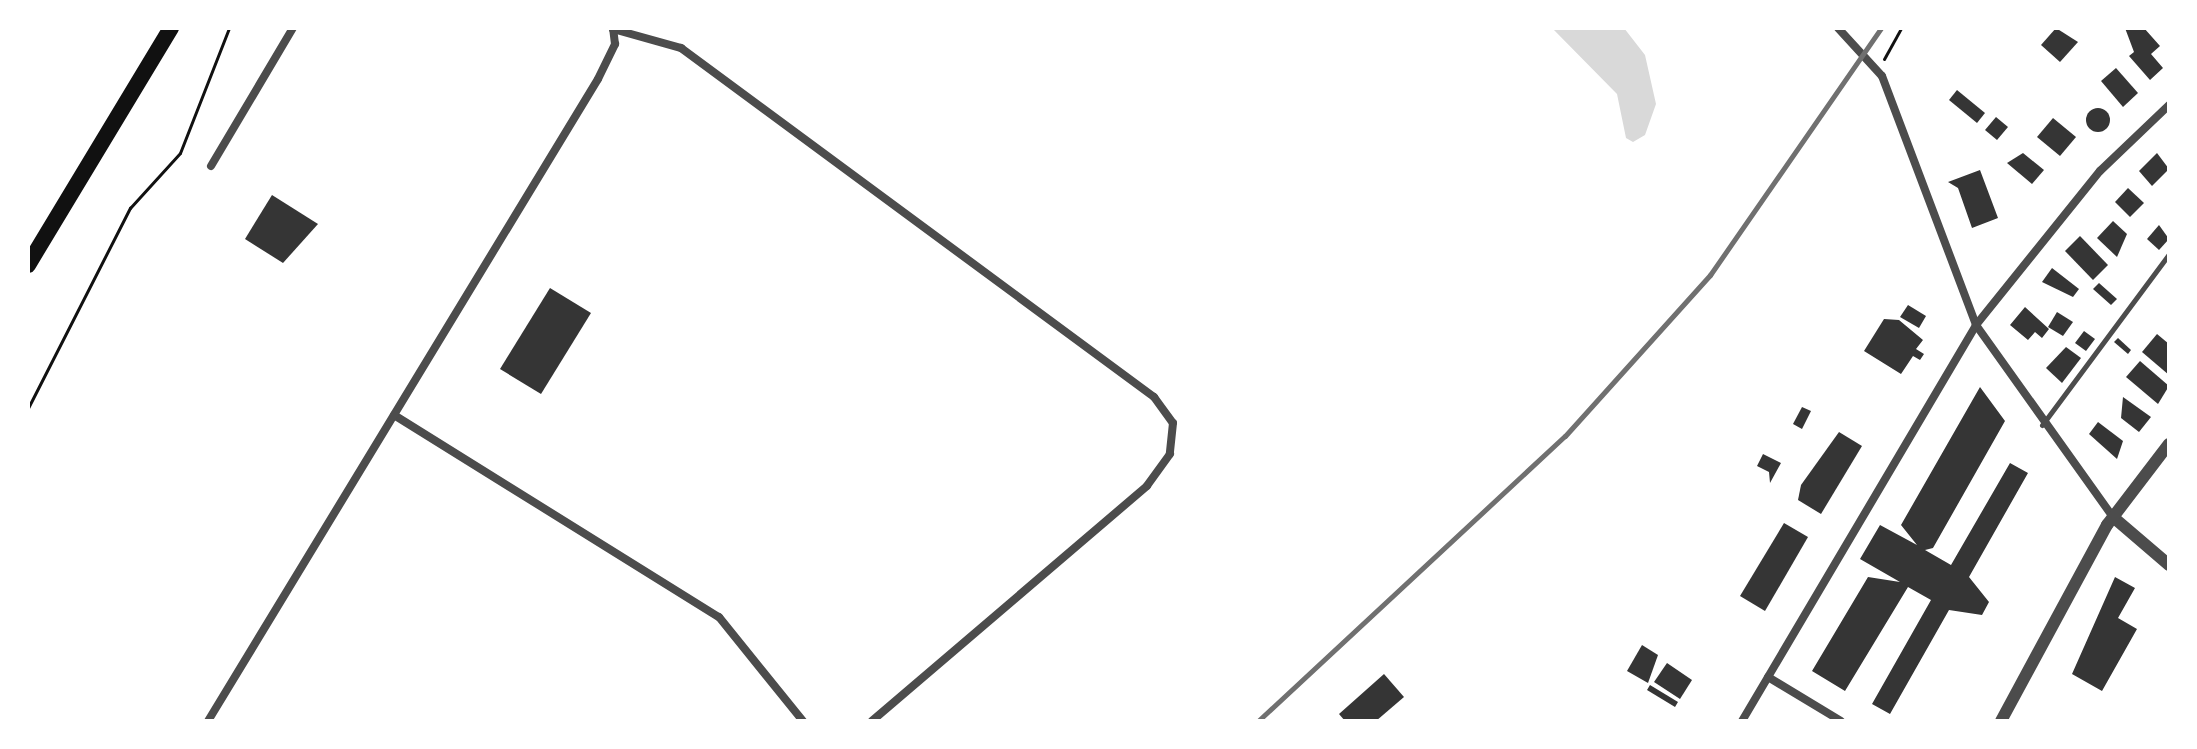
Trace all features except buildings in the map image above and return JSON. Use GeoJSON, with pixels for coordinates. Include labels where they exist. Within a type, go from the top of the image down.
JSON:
{"type":"FeatureCollection","features":[{"type":"Feature","properties":{"kind":"highway"},"geometry":{"type":"LineString","coordinates":[[28,265],[171,28]]}},
{"type":"Feature","properties":{"kind":"street"},"geometry":{"type":"LineString","coordinates":[[211,166],[293,28]]}},
{"type":"Feature","properties":{"kind":"street"},"geometry":{"type":"LineString","coordinates":[[1838,28],[1878,70],[1976,325],[2042,425],[2113,517],[2169,565]]}},
{"type":"Feature","properties":{"kind":"street"},"geometry":{"type":"LineString","coordinates":[[208,721],[598,79],[613,29],[681,48],[1154,397],[1173,423],[1170,454],[1147,486],[872,721]]}},
{"type":"Feature","properties":{"kind":"street"},"geometry":{"type":"LineString","coordinates":[[1742,721],[1976,325],[2090,183],[2169,105]]}},
{"type":"Feature","properties":{"kind":"street"},"geometry":{"type":"LineString","coordinates":[[394,415],[719,617],[803,721]]}},
{"type":"Feature","properties":{"kind":"street"},"geometry":{"type":"LineString","coordinates":[[2001,721],[2113,517],[2169,444]]}},
{"type":"Feature","properties":{"kind":"street"},"geometry":{"type":"LineString","coordinates":[[1768,677],[1841,721]]}},
{"type":"Feature","properties":{"kind":"lane"},"geometry":{"type":"LineString","coordinates":[[2042,425],[2169,254]]}},
{"type":"Feature","properties":{"kind":"path"},"geometry":{"type":"LineString","coordinates":[[28,408],[130,208],[180,153],[229,28]]}},
{"type":"Feature","properties":{"kind":"path"},"geometry":{"type":"LineString","coordinates":[[1878,70],[1901,28]]}},
{"type":"Feature","properties":{"kind":"shaded area"},"geometry":{"type":"Polygon","coordinates":[[[1552,28],[1624,28],[1645,55],[1656,104],[1645,135],[1633,142],[1626,138],[1617,94],[1552,28]]]}},
{"type":"Feature","properties":{"kind":"railway"},"geometry":{"type":"LineString","coordinates":[[1258,721],[1565,436],[1710,275],[1881,28]]}}]}
